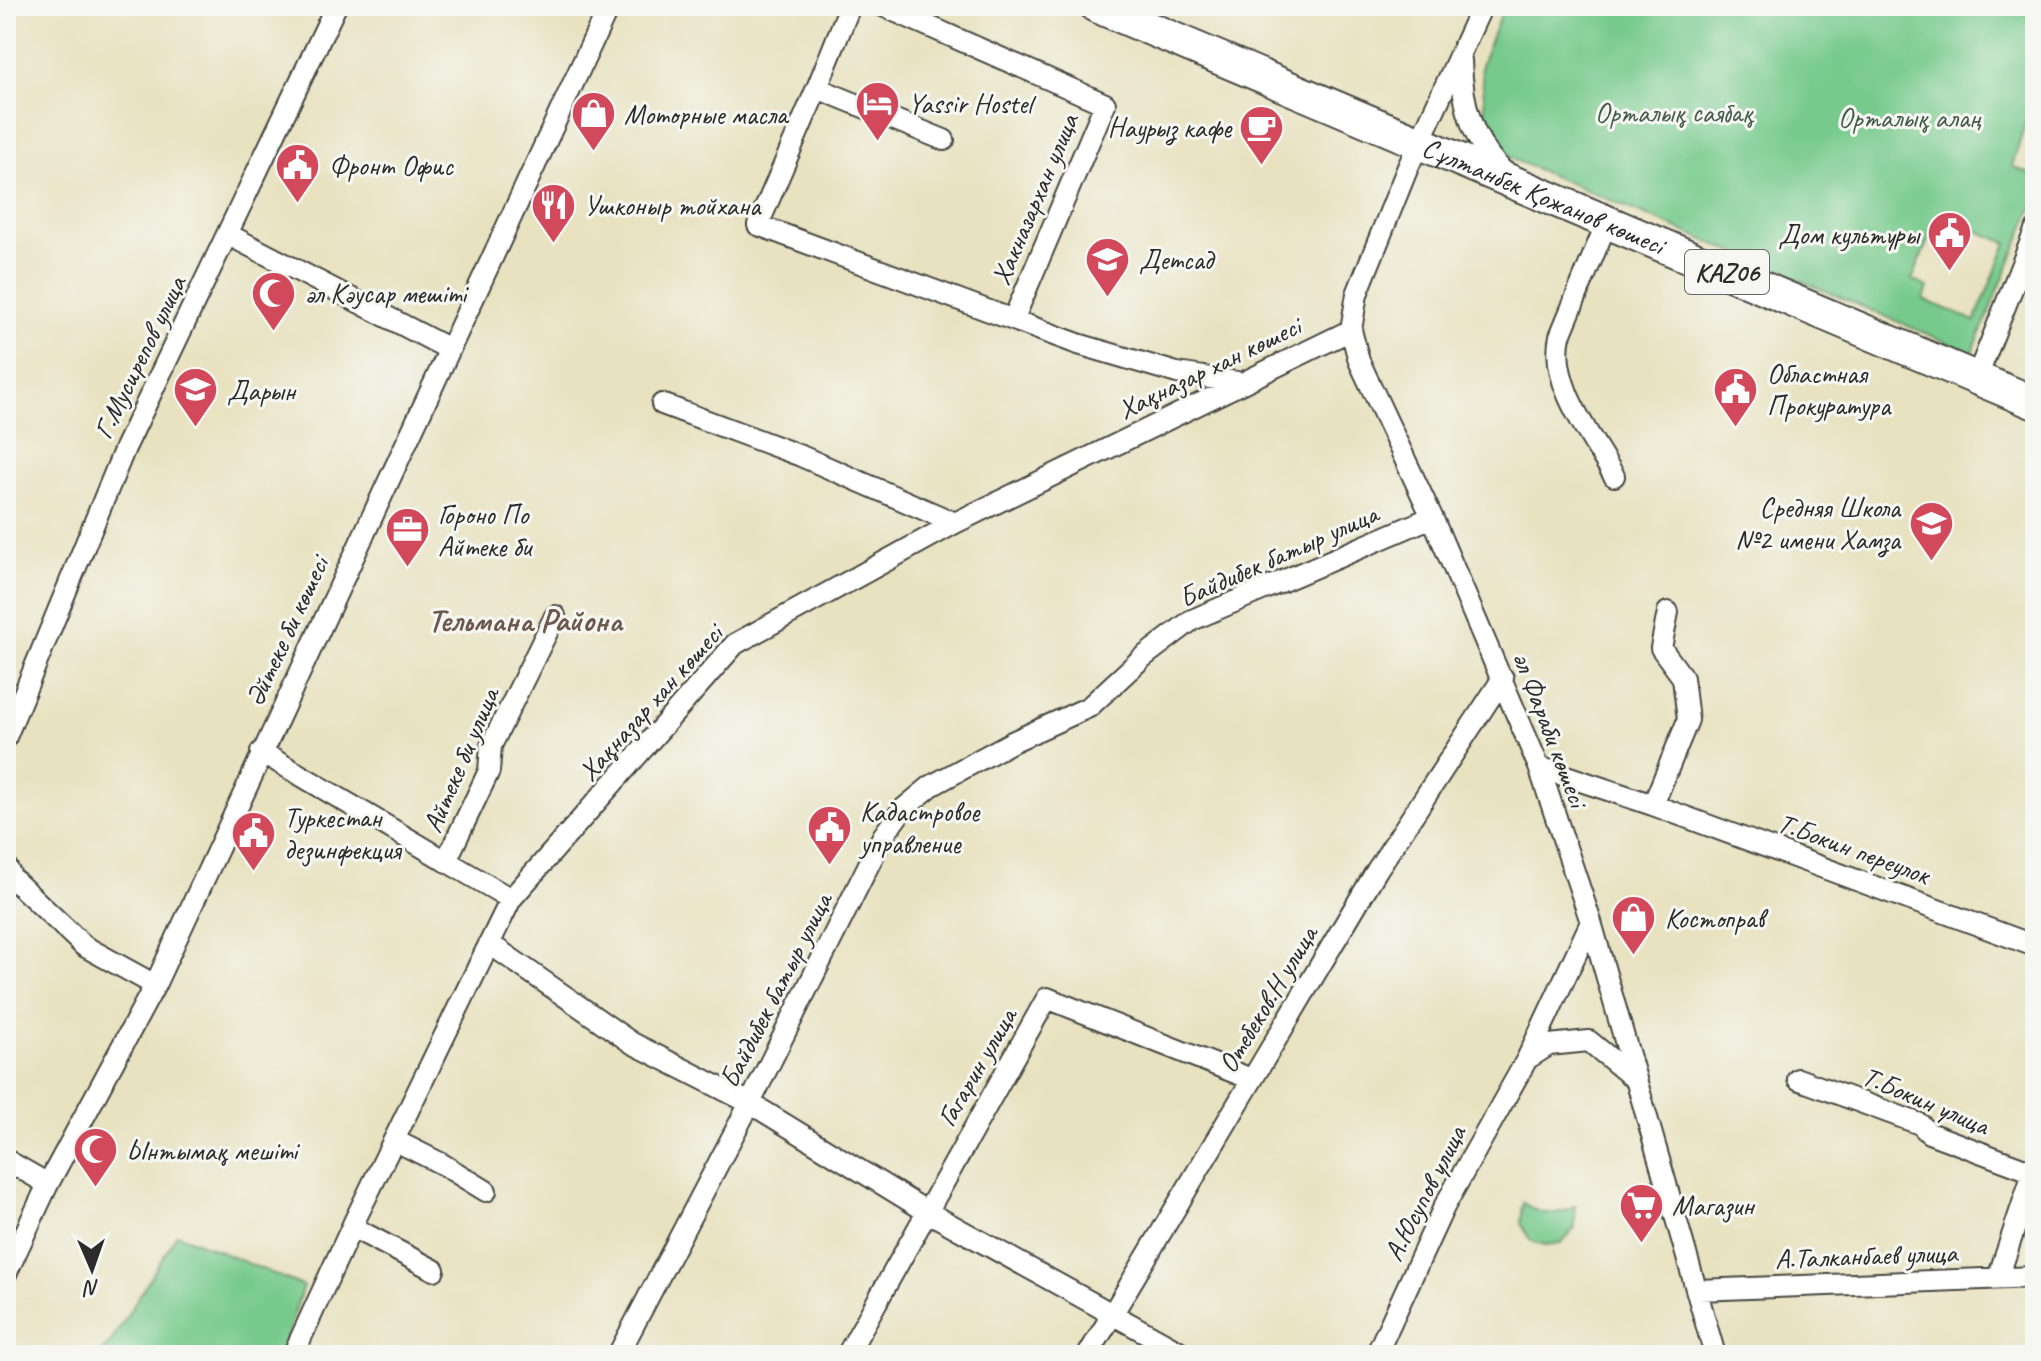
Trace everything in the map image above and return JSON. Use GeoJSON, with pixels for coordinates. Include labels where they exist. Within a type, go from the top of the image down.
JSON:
{"type":"FeatureCollection","features":[{"type":"Feature","properties":{"kind":"main road","name":"Сұлтанбек Қожанов көшесі"},"geometry":{"type":"LineString","coordinates":[[1096,6],[2035,403]]}},
{"type":"Feature","properties":{"kind":"street","name":"Г.Мусирепов улица"},"geometry":{"type":"LineString","coordinates":[[6,737],[125,448],[336,6]]}},
{"type":"Feature","properties":{"kind":"street","name":"Әйтеке би көшесі"},"geometry":{"type":"LineString","coordinates":[[6,1274],[48,1184],[155,985],[609,6]]}},
{"type":"Feature","properties":{"kind":"street","name":"Хакназархан улица"},"geometry":{"type":"LineString","coordinates":[[850,6],[758,225],[931,292],[1142,364],[1237,382]]}},
{"type":"Feature","properties":{"kind":"street","name":"Хакназархан улица"},"geometry":{"type":"LineString","coordinates":[[883,6],[1105,104],[1014,318]]}},
{"type":"Feature","properties":{"kind":"street","name":"әл Фараби көшесі"},"geometry":{"type":"LineString","coordinates":[[1482,6],[1419,143],[1357,294],[1351,330],[1359,361],[1432,517],[1539,767],[1591,922],[1715,1355]]}},
{"type":"Feature","properties":{"kind":"street"},"geometry":{"type":"LineString","coordinates":[[1461,56],[1465,110],[1473,132],[1494,163],[1521,187]]}},
{"type":"Feature","properties":{"kind":"street"},"geometry":{"type":"LineString","coordinates":[[817,88],[944,140]]}},
{"type":"Feature","properties":{"kind":"street"},"geometry":{"type":"LineString","coordinates":[[1607,222],[1556,355],[1569,399],[1614,476]]}},
{"type":"Feature","properties":{"kind":"street"},"geometry":{"type":"LineString","coordinates":[[1977,377],[2035,231]]}},
{"type":"Feature","properties":{"kind":"street"},"geometry":{"type":"LineString","coordinates":[[229,235],[449,349]]}},
{"type":"Feature","properties":{"kind":"street","name":"Хақназар хан көшесі"},"geometry":{"type":"LineString","coordinates":[[293,1355],[511,899],[735,644],[955,523],[1237,382],[1351,330]]}},
{"type":"Feature","properties":{"kind":"street"},"geometry":{"type":"LineString","coordinates":[[662,404],[801,456],[955,523]]}},
{"type":"Feature","properties":{"kind":"street","name":"Байдибек батыр улица"},"geometry":{"type":"LineString","coordinates":[[618,1355],[750,1103],[883,836],[902,810],[944,779],[1012,742],[1089,707],[1142,658],[1192,620],[1432,517]]}},
{"type":"Feature","properties":{"kind":"street"},"geometry":{"type":"LineString","coordinates":[[1653,805],[1688,720],[1683,678],[1661,648],[1668,612]]}},
{"type":"Feature","properties":{"kind":"street","name":"Айтеке би улица"},"geometry":{"type":"LineString","coordinates":[[261,752],[446,861],[489,771],[491,746],[555,616]]}},
{"type":"Feature","properties":{"kind":"street","name":"Отебеков.Н улица"},"geometry":{"type":"LineString","coordinates":[[1088,1355],[1377,870],[1503,678]]}},
{"type":"Feature","properties":{"kind":"street","name":"Т.Бокин переулок"},"geometry":{"type":"LineString","coordinates":[[1539,767],[1653,805],[2035,946]]}},
{"type":"Feature","properties":{"kind":"street"},"geometry":{"type":"LineString","coordinates":[[446,861],[511,899]]}},
{"type":"Feature","properties":{"kind":"street"},"geometry":{"type":"LineString","coordinates":[[9,872],[84,946],[155,985]]}},
{"type":"Feature","properties":{"kind":"street","name":"А.Юсупов улица"},"geometry":{"type":"LineString","coordinates":[[1376,1355],[1444,1207],[1527,1059],[1591,922]]}},
{"type":"Feature","properties":{"kind":"street"},"geometry":{"type":"LineString","coordinates":[[490,944],[632,1043],[750,1103],[926,1211],[1186,1355]]}},
{"type":"Feature","properties":{"kind":"street","name":"Гагарин улица"},"geometry":{"type":"LineString","coordinates":[[847,1355],[1047,998],[1251,1079]]}},
{"type":"Feature","properties":{"kind":"street"},"geometry":{"type":"LineString","coordinates":[[1527,1059],[1549,1045],[1589,1041],[1637,1081]]}},
{"type":"Feature","properties":{"kind":"street","name":"Т.Бокин улица"},"geometry":{"type":"LineString","coordinates":[[1798,1079],[1920,1124],[1929,1133],[2034,1169],[1998,1278]]}},
{"type":"Feature","properties":{"kind":"street"},"geometry":{"type":"LineString","coordinates":[[394,1140],[486,1191]]}},
{"type":"Feature","properties":{"kind":"street"},"geometry":{"type":"LineString","coordinates":[[6,1160],[48,1184]]}},
{"type":"Feature","properties":{"kind":"street"},"geometry":{"type":"LineString","coordinates":[[352,1227],[434,1270]]}},
{"type":"Feature","properties":{"kind":"street","name":"А.Талканбаев улица"},"geometry":{"type":"LineString","coordinates":[[1698,1290],[2035,1277]]}},
{"type":"Feature","properties":{"kind":"green space"},"geometry":{"type":"Polygon","coordinates":[[[1504,6],[2001,6],[2035,16],[2035,93],[2012,166],[2035,176],[2035,202],[1972,353],[1510,158],[1486,119],[1481,65],[1504,6]],[[1965,226],[1960,238],[1933,228],[1912,280],[1928,287],[1924,300],[1975,321],[2007,243],[1965,226]]]}},
{"type":"Feature","properties":{"kind":"green space"},"geometry":{"type":"Polygon","coordinates":[[[1523,1202],[1535,1210],[1549,1213],[1562,1212],[1575,1205],[1575,1228],[1561,1243],[1545,1245],[1531,1241],[1521,1223],[1523,1202]]]}},
{"type":"Feature","properties":{"kind":"green space"},"geometry":{"type":"Polygon","coordinates":[[[177,1234],[303,1286],[281,1355],[98,1355],[111,1342],[177,1234]]]}},
{"type":"Feature","properties":{"kind":"place","name":"Yassir Hostel"},"geometry":{"type":"Point","coordinates":[877,142]}},
{"type":"Feature","properties":{"kind":"place","name":"Моторные масла"},"geometry":{"type":"Point","coordinates":[593,153]}},
{"type":"Feature","properties":{"kind":"place","name":"Наурыз кафе"},"geometry":{"type":"Point","coordinates":[1262,166]}},
{"type":"Feature","properties":{"kind":"place","name":"Фронт Офис"},"geometry":{"type":"Point","coordinates":[298,204]}},
{"type":"Feature","properties":{"kind":"place","name":"Ушконыр тойхана"},"geometry":{"type":"Point","coordinates":[553,244]}},
{"type":"Feature","properties":{"kind":"place","name":"Дом культуры"},"geometry":{"type":"Point","coordinates":[1950,273]}},
{"type":"Feature","properties":{"kind":"place","name":"Детсад"},"geometry":{"type":"Point","coordinates":[1108,298]}},
{"type":"Feature","properties":{"kind":"place","name":"әл Кәусар мешіті"},"geometry":{"type":"Point","coordinates":[274,332]}},
{"type":"Feature","properties":{"kind":"place","name":"Областная Прокуратура"},"geometry":{"type":"Point","coordinates":[1736,428]}},
{"type":"Feature","properties":{"kind":"place","name":"Дарын"},"geometry":{"type":"Point","coordinates":[196,429]}},
{"type":"Feature","properties":{"kind":"place","name":"Средняя Школа №2 имени Хамза"},"geometry":{"type":"Point","coordinates":[1931,562]}},
{"type":"Feature","properties":{"kind":"place","name":"Гороно По Айтеке би"},"geometry":{"type":"Point","coordinates":[407,569]}},
{"type":"Feature","properties":{"kind":"place","name":"Кадастровое управление"},"geometry":{"type":"Point","coordinates":[829,866]}},
{"type":"Feature","properties":{"kind":"place","name":"Туркестан дезинфекция"},"geometry":{"type":"Point","coordinates":[253,872]}},
{"type":"Feature","properties":{"kind":"place","name":"Костоправ"},"geometry":{"type":"Point","coordinates":[1634,957]}},
{"type":"Feature","properties":{"kind":"place","name":"Ынтымақ мешіті"},"geometry":{"type":"Point","coordinates":[96,1189]}},
{"type":"Feature","properties":{"kind":"place","name":"Магазин"},"geometry":{"type":"Point","coordinates":[1641,1244]}},
{"type":"Feature","properties":{"kind":"district","name":"Тельмана Района"},"geometry":{"type":"Point","coordinates":[525,620]}},
{"type":"Feature","properties":{"kind":"park label","name":"Орталық саябақ"},"geometry":{"type":"Point","coordinates":[1674,112]}},
{"type":"Feature","properties":{"kind":"park label","name":"Орталық алаң"},"geometry":{"type":"Point","coordinates":[1909,117]}}]}
